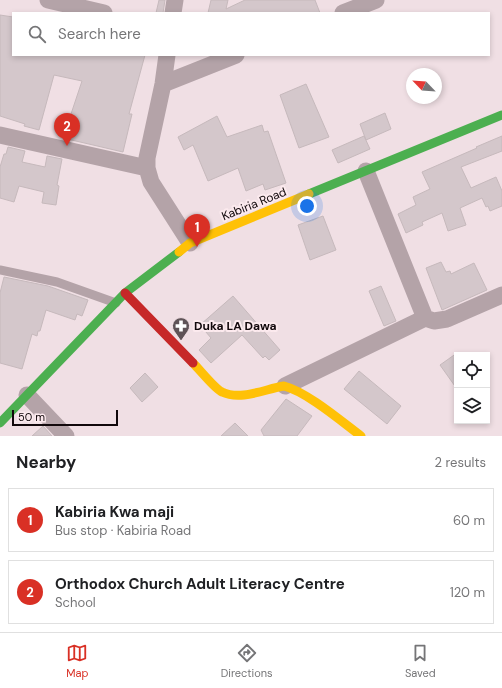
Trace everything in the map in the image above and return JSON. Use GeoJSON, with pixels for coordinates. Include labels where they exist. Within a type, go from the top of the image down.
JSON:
{"type":"FeatureCollection","features":[{"type":"Feature","properties":{"kind":"main road","name":"Kabiria Road"},"geometry":{"type":"LineString","coordinates":[[0,423],[126,293],[190,243],[502,115]]}},
{"type":"Feature","properties":{"kind":"main road"},"geometry":{"type":"LineString","coordinates":[[126,293],[221,392],[237,396],[285,386],[302,394],[361,436]]}},
{"type":"Feature","properties":{"kind":"street"},"geometry":{"type":"LineString","coordinates":[[48,0],[100,12]]}},
{"type":"Feature","properties":{"kind":"street"},"geometry":{"type":"LineString","coordinates":[[173,12],[175,0]]}},
{"type":"Feature","properties":{"kind":"street"},"geometry":{"type":"LineString","coordinates":[[346,12],[376,0]]}},
{"type":"Feature","properties":{"kind":"street"},"geometry":{"type":"LineString","coordinates":[[167,56],[163,84],[147,158],[147,168],[151,182],[190,243]]}},
{"type":"Feature","properties":{"kind":"street"},"geometry":{"type":"LineString","coordinates":[[163,84],[233,56]]}},
{"type":"Feature","properties":{"kind":"street"},"geometry":{"type":"LineString","coordinates":[[0,134],[147,168]]}},
{"type":"Feature","properties":{"kind":"street"},"geometry":{"type":"LineString","coordinates":[[366,171],[426,318],[434,322],[447,319],[502,295]]}},
{"type":"Feature","properties":{"kind":"street"},"geometry":{"type":"LineString","coordinates":[[285,386],[426,318]]}},
{"type":"Feature","properties":{"kind":"street"},"geometry":{"type":"LineString","coordinates":[[27,396],[66,436]]}},
{"type":"Feature","properties":{"kind":"lane"},"geometry":{"type":"LineString","coordinates":[[0,270],[57,282],[116,303]]}},
{"type":"Feature","properties":{"kind":"building"},"geometry":{"type":"Polygon","coordinates":[[[159,0],[165,0],[163,12],[156,12],[159,0]]]}},
{"type":"Feature","properties":{"kind":"building"},"geometry":{"type":"Polygon","coordinates":[[[211,0],[228,0],[226,9],[245,0],[315,0],[320,12],[208,12],[211,0]]]}},
{"type":"Feature","properties":{"kind":"building"},"geometry":{"type":"Polygon","coordinates":[[[0,15],[12,17],[12,56],[145,56],[129,114],[132,114],[123,152],[63,138],[82,81],[54,75],[39,130],[24,126],[25,124],[0,116],[0,15]]]}},
{"type":"Feature","properties":{"kind":"building"},"geometry":{"type":"Polygon","coordinates":[[[306,84],[329,137],[299,148],[280,95],[306,84]]]}},
{"type":"Feature","properties":{"kind":"building"},"geometry":{"type":"Polygon","coordinates":[[[385,113],[391,129],[366,140],[360,124],[385,113]]]}},
{"type":"Feature","properties":{"kind":"building"},"geometry":{"type":"Polygon","coordinates":[[[217,116],[227,137],[262,125],[264,132],[268,131],[286,183],[265,190],[263,184],[246,191],[238,168],[208,181],[193,145],[184,150],[178,137],[217,116]]]}},
{"type":"Feature","properties":{"kind":"building"},"geometry":{"type":"Polygon","coordinates":[[[364,136],[370,149],[338,163],[332,150],[364,136]]]}},
{"type":"Feature","properties":{"kind":"building"},"geometry":{"type":"Polygon","coordinates":[[[502,136],[502,151],[461,167],[471,188],[496,177],[502,191],[502,206],[490,211],[488,206],[486,207],[482,198],[460,208],[466,225],[448,231],[442,213],[422,222],[423,225],[406,233],[398,214],[416,205],[413,197],[430,189],[422,172],[502,136]]]}},
{"type":"Feature","properties":{"kind":"building"},"geometry":{"type":"Polygon","coordinates":[[[8,147],[25,151],[22,162],[45,167],[47,156],[62,159],[57,185],[59,186],[56,205],[42,203],[44,192],[19,186],[14,202],[0,198],[0,167],[8,147]]]}},
{"type":"Feature","properties":{"kind":"building"},"geometry":{"type":"Polygon","coordinates":[[[323,216],[336,250],[310,260],[298,225],[323,216]]]}},
{"type":"Feature","properties":{"kind":"building"},"geometry":{"type":"Polygon","coordinates":[[[441,262],[446,272],[450,271],[451,274],[474,263],[487,290],[442,310],[426,268],[441,262]]]}},
{"type":"Feature","properties":{"kind":"building"},"geometry":{"type":"Polygon","coordinates":[[[4,277],[48,286],[88,300],[82,316],[77,314],[75,320],[46,310],[40,331],[38,331],[37,336],[32,334],[22,369],[0,363],[0,293],[4,277]]]}},
{"type":"Feature","properties":{"kind":"building"},"geometry":{"type":"Polygon","coordinates":[[[381,286],[396,321],[384,326],[369,291],[381,286]]]}},
{"type":"Feature","properties":{"kind":"building"},"geometry":{"type":"Polygon","coordinates":[[[233,296],[280,350],[269,360],[265,356],[263,358],[242,335],[211,363],[199,350],[211,338],[200,325],[233,296]]]}},
{"type":"Feature","properties":{"kind":"building"},"geometry":{"type":"Polygon","coordinates":[[[454,355],[454,385],[440,365],[454,355]]]}},
{"type":"Feature","properties":{"kind":"building"},"geometry":{"type":"Polygon","coordinates":[[[359,371],[401,406],[387,424],[344,389],[359,371]]]}},
{"type":"Feature","properties":{"kind":"building"},"geometry":{"type":"Polygon","coordinates":[[[145,373],[158,387],[142,402],[130,388],[145,373]]]}},
{"type":"Feature","properties":{"kind":"building"},"geometry":{"type":"Polygon","coordinates":[[[286,399],[312,416],[297,436],[264,436],[261,430],[286,399]]]}},
{"type":"Feature","properties":{"kind":"building"},"geometry":{"type":"Polygon","coordinates":[[[235,423],[248,436],[221,436],[235,423]]]}},
{"type":"Feature","properties":{"kind":"building"},"geometry":{"type":"Polygon","coordinates":[[[43,426],[52,436],[32,436],[43,426]]]}},
{"type":"Feature","properties":{"kind":"traffic: fast"},"geometry":{"type":"LineString","coordinates":[[309,194],[502,115]]}},
{"type":"Feature","properties":{"kind":"traffic: fast"},"geometry":{"type":"LineString","coordinates":[[0,423],[125,293],[179,252]]}},
{"type":"Feature","properties":{"kind":"traffic: slow"},"geometry":{"type":"LineString","coordinates":[[179,252],[190,243],[309,194]]}},
{"type":"Feature","properties":{"kind":"traffic: slow"},"geometry":{"type":"LineString","coordinates":[[193,363],[219,390],[229,394],[253,394],[284,386],[293,389],[324,408],[361,436]]}},
{"type":"Feature","properties":{"kind":"traffic: jam"},"geometry":{"type":"LineString","coordinates":[[125,293],[193,363]]}},
{"type":"Feature","properties":{"kind":"place","name":"Orthodox Church Adult Literacy Centre"},"geometry":{"type":"Point","coordinates":[67,146]}},
{"type":"Feature","properties":{"kind":"place","name":"Kabiria Kwa maji"},"geometry":{"type":"Point","coordinates":[197,247]}},
{"type":"Feature","properties":{"kind":"place","name":"Duka LA Dawa"},"geometry":{"type":"Point","coordinates":[181,341]}}]}
